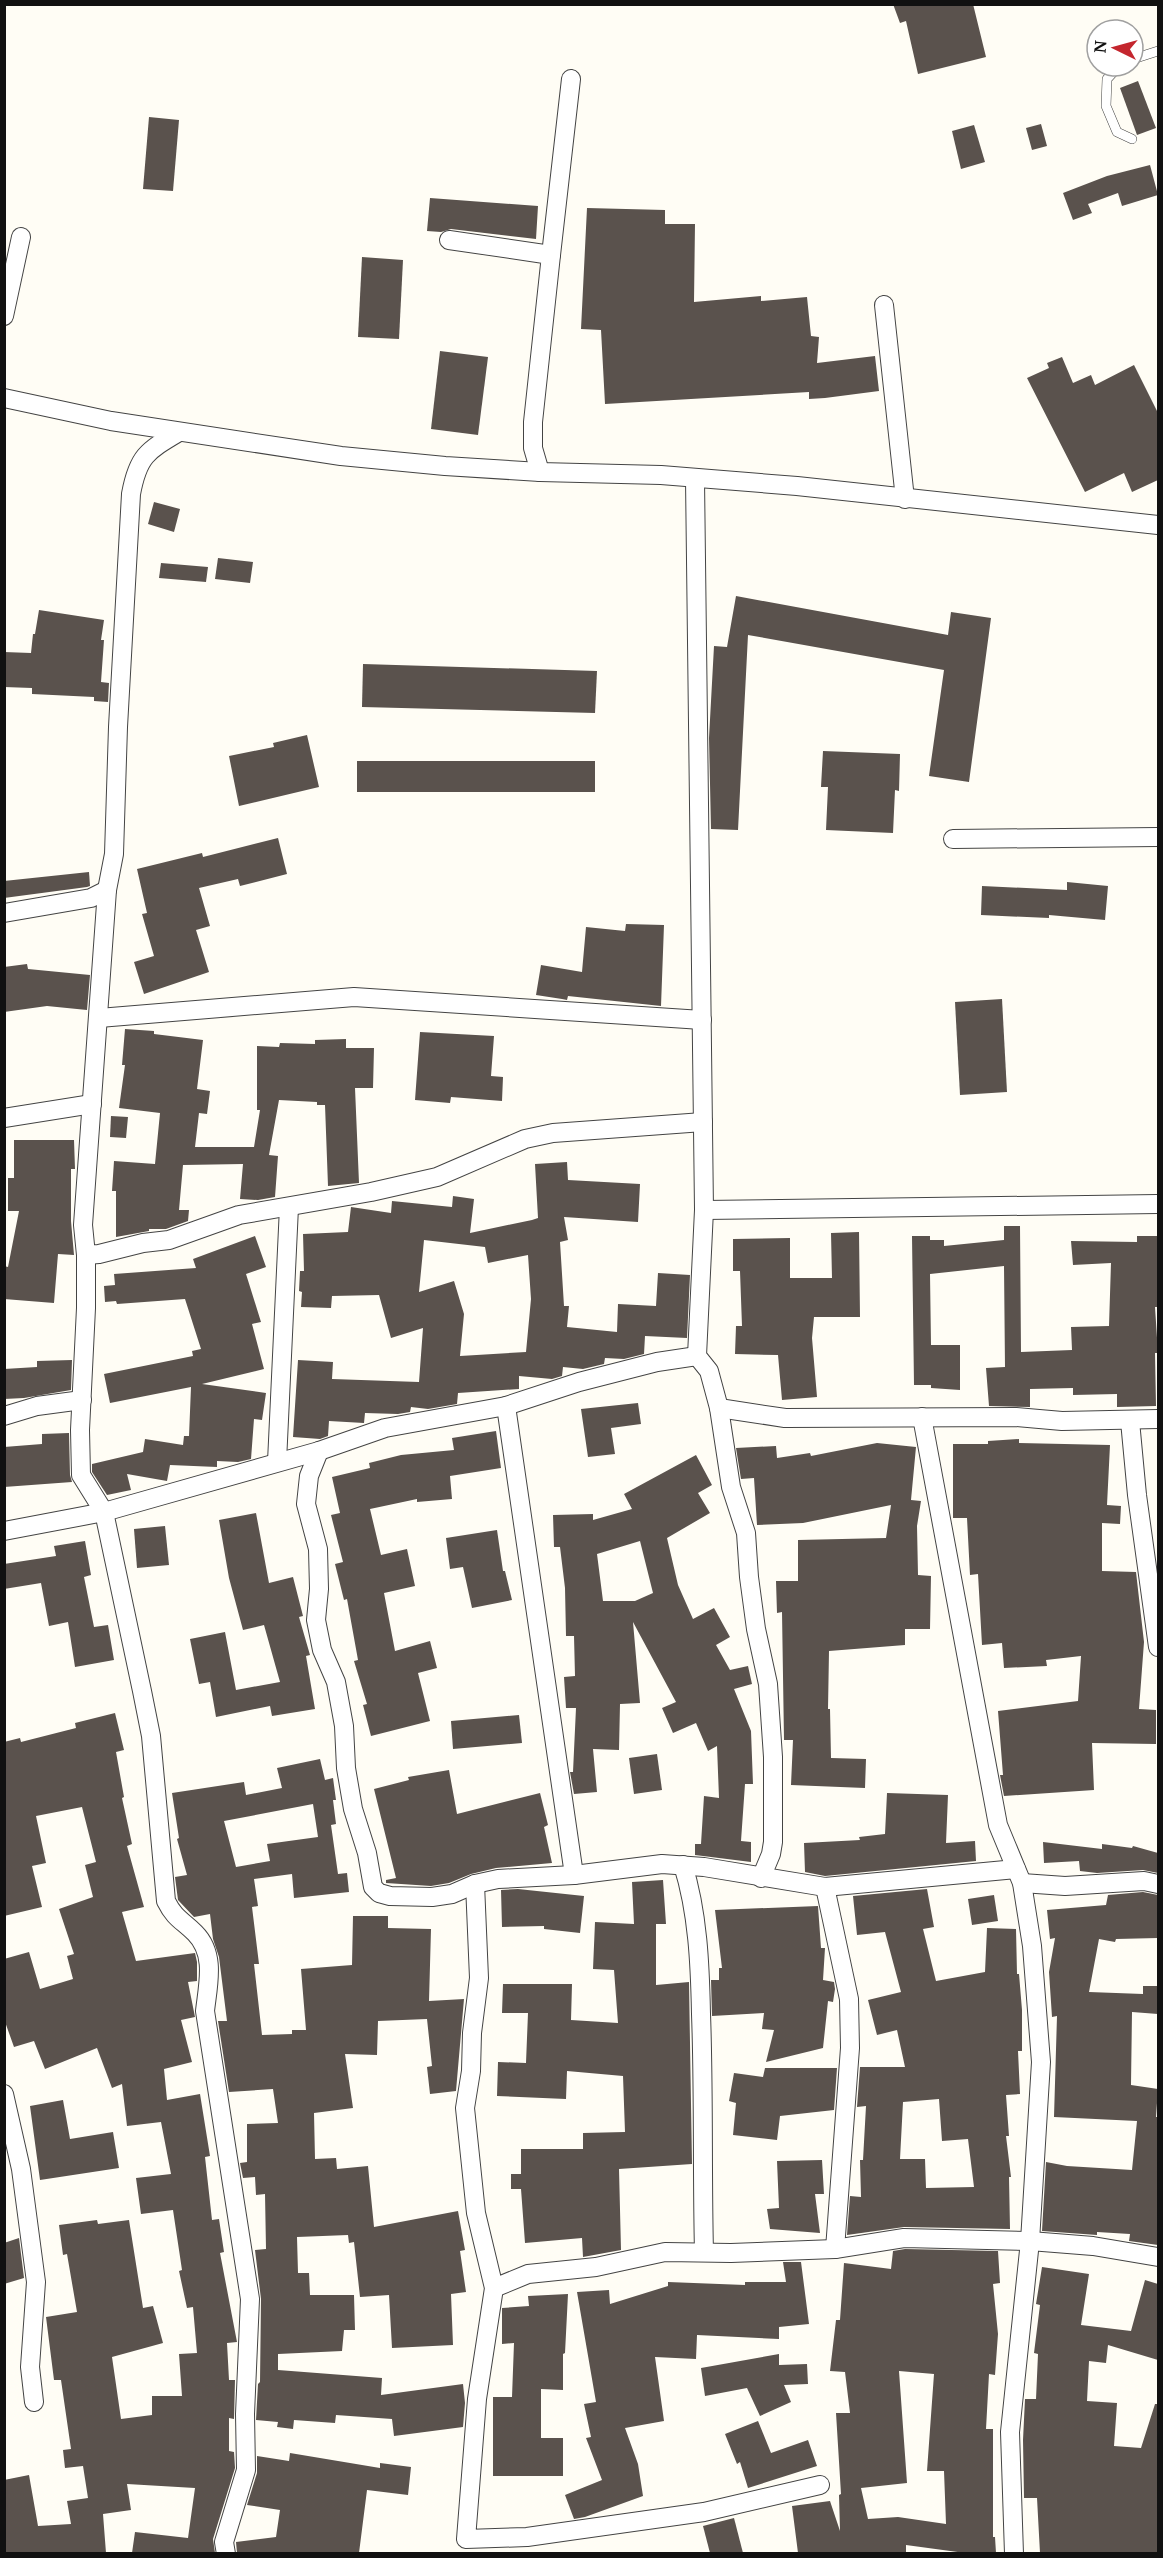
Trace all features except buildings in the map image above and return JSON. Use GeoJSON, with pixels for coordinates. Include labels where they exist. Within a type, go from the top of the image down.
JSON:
{"type":"FeatureCollection","features":[{"type":"Feature","properties":{"kind":"street"},"geometry":{"type":"LineString","coordinates":[[540,472],[533,448],[533,422],[571,79]]}},
{"type":"Feature","properties":{"kind":"street"},"geometry":{"type":"LineString","coordinates":[[4,316],[21,237]]}},
{"type":"Feature","properties":{"kind":"street"},"geometry":{"type":"LineString","coordinates":[[449,240],[550,255]]}},
{"type":"Feature","properties":{"kind":"street"},"geometry":{"type":"LineString","coordinates":[[884,305],[905,499]]}},
{"type":"Feature","properties":{"kind":"street"},"geometry":{"type":"LineString","coordinates":[[4,398],[111,421],[341,456],[445,466],[540,472],[660,475],[797,486],[1158,525]]}},
{"type":"Feature","properties":{"kind":"street"},"geometry":{"type":"LineString","coordinates":[[179,432],[143,457],[135,474],[131,494],[114,854],[107,890],[83,1225],[86,1255],[81,1474],[104,1512],[151,1736],[166,1901],[174,1916],[195,1933],[207,1949],[209,1970],[204,2011],[250,2299],[245,2414],[246,2470],[224,2542],[226,2553]]}},
{"type":"Feature","properties":{"kind":"street"},"geometry":{"type":"LineString","coordinates":[[695,479],[705,1210],[697,1356],[709,1371],[719,1408],[730,1487],[746,1533],[754,1618],[768,1684],[773,1757],[772,1842],[771,1854],[761,1878]]}},
{"type":"Feature","properties":{"kind":"street"},"geometry":{"type":"LineString","coordinates":[[953,839],[1158,837]]}},
{"type":"Feature","properties":{"kind":"street"},"geometry":{"type":"LineString","coordinates":[[4,913],[91,898],[107,890]]}},
{"type":"Feature","properties":{"kind":"street"},"geometry":{"type":"LineString","coordinates":[[99,1018],[354,997],[702,1020]]}},
{"type":"Feature","properties":{"kind":"street"},"geometry":{"type":"LineString","coordinates":[[4,1118],[92,1104]]}},
{"type":"Feature","properties":{"kind":"street"},"geometry":{"type":"LineString","coordinates":[[86,1255],[169,1240],[239,1215],[371,1192],[437,1177],[525,1139],[553,1133],[703,1122]]}},
{"type":"Feature","properties":{"kind":"street"},"geometry":{"type":"LineString","coordinates":[[705,1210],[1158,1204]]}},
{"type":"Feature","properties":{"kind":"street"},"geometry":{"type":"LineString","coordinates":[[277,1462],[289,1207]]}},
{"type":"Feature","properties":{"kind":"street"},"geometry":{"type":"LineString","coordinates":[[4,1531],[104,1512],[319,1451],[385,1428],[506,1406],[623,1370],[697,1356]]}},
{"type":"Feature","properties":{"kind":"street"},"geometry":{"type":"LineString","coordinates":[[4,1416],[37,1406],[82,1400]]}},
{"type":"Feature","properties":{"kind":"street"},"geometry":{"type":"LineString","coordinates":[[506,1406],[574,1875]]}},
{"type":"Feature","properties":{"kind":"street"},"geometry":{"type":"LineString","coordinates":[[719,1408],[785,1418],[1016,1417],[1062,1421],[1158,1419]]}},
{"type":"Feature","properties":{"kind":"street"},"geometry":{"type":"LineString","coordinates":[[921,1417],[998,1825],[1019,1876],[1032,1946],[1041,2062],[1030,2241],[1010,2432],[1014,2553]]}},
{"type":"Feature","properties":{"kind":"street"},"geometry":{"type":"LineString","coordinates":[[1130,1421],[1137,1495],[1158,1647]]}},
{"type":"Feature","properties":{"kind":"street"},"geometry":{"type":"LineString","coordinates":[[319,1451],[309,1476],[306,1504],[318,1549],[319,1589],[316,1620],[322,1650],[336,1682],[344,1726],[346,1768],[353,1809],[367,1852],[373,1887],[384,1895],[432,1897],[452,1894],[475,1884],[498,1879],[574,1875],[662,1864],[704,1867],[825,1887],[1019,1876],[1065,1886],[1144,1881],[1158,1884]]}},
{"type":"Feature","properties":{"kind":"street"},"geometry":{"type":"LineString","coordinates":[[683,1865],[692,1895],[700,1980],[703,2057],[704,2252]]}},
{"type":"Feature","properties":{"kind":"street"},"geometry":{"type":"LineString","coordinates":[[692,1895],[704,1867]]}},
{"type":"Feature","properties":{"kind":"street"},"geometry":{"type":"LineString","coordinates":[[475,1884],[479,1978],[472,2033],[471,2071],[465,2108],[476,2213],[494,2288],[477,2399],[466,2539],[527,2537],[704,2512],[820,2485]]}},
{"type":"Feature","properties":{"kind":"street"},"geometry":{"type":"LineString","coordinates":[[825,1887],[838,1940],[849,2009],[850,2048],[835,2248]]}},
{"type":"Feature","properties":{"kind":"street"},"geometry":{"type":"LineString","coordinates":[[4,2094],[21,2169],[36,2282],[30,2367],[34,2402]]}},
{"type":"Feature","properties":{"kind":"street"},"geometry":{"type":"LineString","coordinates":[[494,2288],[528,2274],[596,2267],[665,2252],[835,2248],[904,2238],[1030,2241],[1093,2247],[1158,2257]]}},
{"type":"Feature","properties":{"kind":"lane"},"geometry":{"type":"LineString","coordinates":[[1108,78],[1106,106],[1116,132],[1132,139]]}}]}
